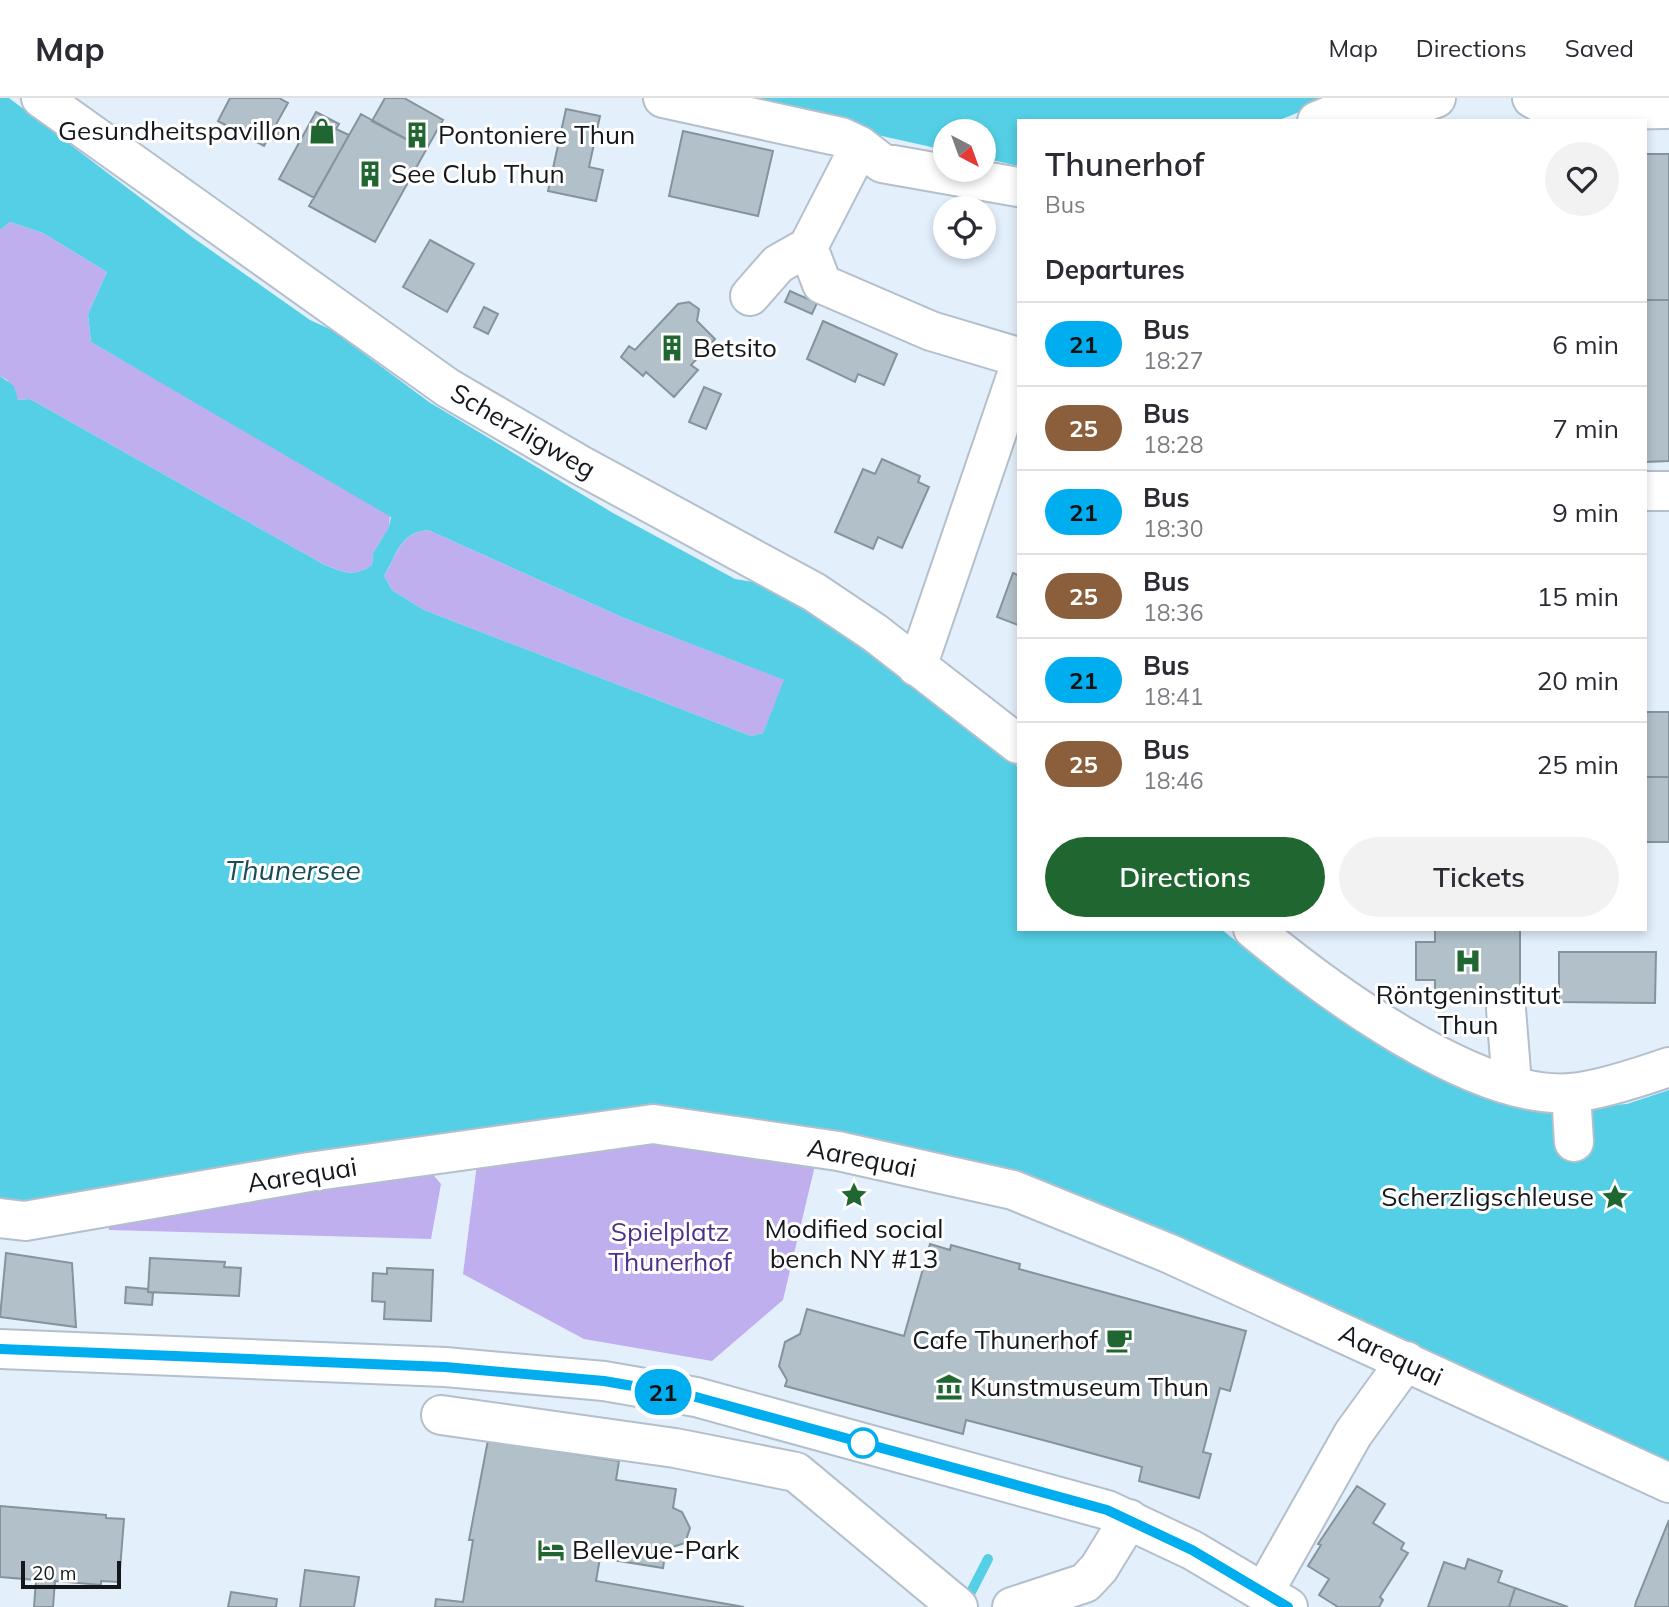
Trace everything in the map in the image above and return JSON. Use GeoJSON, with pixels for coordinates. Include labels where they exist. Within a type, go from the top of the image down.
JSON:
{"type":"FeatureCollection","features":[{"type":"Feature","properties":{"kind":"street","name":"Scherzligweg"},"geometry":{"type":"LineString","coordinates":[[41,98],[448,388],[580,465],[814,592],[1017,743]]}},
{"type":"Feature","properties":{"kind":"street"},"geometry":{"type":"LineString","coordinates":[[663,98],[841,137],[860,146],[882,163],[1017,187]]}},
{"type":"Feature","properties":{"kind":"street"},"geometry":{"type":"LineString","coordinates":[[1332,119],[1375,113],[1436,98]]}},
{"type":"Feature","properties":{"kind":"street"},"geometry":{"type":"LineString","coordinates":[[1532,98],[1555,111],[1666,109]]}},
{"type":"Feature","properties":{"kind":"street"},"geometry":{"type":"LineString","coordinates":[[750,296],[778,264],[808,247],[860,146]]}},
{"type":"Feature","properties":{"kind":"street"},"geometry":{"type":"LineString","coordinates":[[808,247],[822,284],[930,331],[1017,357]]}},
{"type":"Feature","properties":{"kind":"street"},"geometry":{"type":"LineString","coordinates":[[917,667],[1017,374]]}},
{"type":"Feature","properties":{"kind":"street"},"geometry":{"type":"LineString","coordinates":[[1647,491],[1669,491]]}},
{"type":"Feature","properties":{"kind":"street"},"geometry":{"type":"LineString","coordinates":[[1256,931],[1382,1026],[1487,1077],[1512,1084],[1571,1093],[1669,1067]]}},
{"type":"Feature","properties":{"kind":"street"},"geometry":{"type":"LineString","coordinates":[[1506,1009],[1512,1084]]}},
{"type":"Feature","properties":{"kind":"street"},"geometry":{"type":"LineString","coordinates":[[1571,1093],[1574,1142]]}},
{"type":"Feature","properties":{"kind":"street","name":"Aarequai"},"geometry":{"type":"LineString","coordinates":[[0,1218],[25,1221],[309,1172],[653,1124],[838,1151],[1013,1190],[1168,1253],[1669,1483]]}},
{"type":"Feature","properties":{"kind":"street"},"geometry":{"type":"LineString","coordinates":[[0,1349],[445,1367],[604,1381],[696,1397],[1084,1503],[1129,1519],[1192,1550],[1276,1600],[1353,1434],[1406,1361]]}},
{"type":"Feature","properties":{"kind":"street"},"geometry":{"type":"LineString","coordinates":[[441,1415],[687,1450],[796,1472],[958,1607]]}},
{"type":"Feature","properties":{"kind":"street"},"geometry":{"type":"LineString","coordinates":[[1012,1607],[1085,1583],[1100,1568],[1129,1519]]}},
{"type":"Feature","properties":{"kind":"green space"},"geometry":{"type":"Polygon","coordinates":[[[10,222],[43,233],[107,272],[88,314],[91,342],[390,514],[389,527],[373,553],[372,565],[354,573],[323,564],[30,399],[18,400],[7,380],[0,376],[0,230],[10,222]]]}},
{"type":"Feature","properties":{"kind":"green space"},"geometry":{"type":"Polygon","coordinates":[[[428,530],[624,618],[785,680],[763,733],[751,736],[424,610],[392,590],[384,576],[405,541],[418,532],[428,530]]]}},
{"type":"Feature","properties":{"kind":"green space","name":"Spielplatz Thunerhof"},"geometry":{"type":"Polygon","coordinates":[[[654,1138],[816,1161],[783,1300],[712,1361],[584,1339],[463,1274],[477,1164],[654,1138]]]}},
{"type":"Feature","properties":{"kind":"green space"},"geometry":{"type":"Polygon","coordinates":[[[430,1171],[441,1184],[431,1239],[109,1230],[108,1216],[430,1171]]]}},
{"type":"Feature","properties":{"kind":"water","name":"Thunersee"},"geometry":{"type":"Polygon","coordinates":[[[0,98],[9,98],[192,237],[310,320],[332,330],[429,402],[613,513],[735,579],[784,587],[902,672],[1017,766],[1017,931],[1223,931],[1287,982],[1347,1023],[1561,1109],[1627,1104],[1669,1090],[1669,1467],[993,1166],[871,1141],[768,1127],[0,1209],[0,376],[14,386],[18,400],[30,399],[336,569],[354,573],[372,565],[373,553],[389,527],[391,517],[91,342],[88,314],[107,272],[43,233],[10,222],[0,230],[0,98]],[[428,530],[418,532],[405,540],[384,576],[392,590],[424,610],[751,736],[763,733],[784,680],[624,618],[428,530]]]}},
{"type":"Feature","properties":{"kind":"water"},"geometry":{"type":"Polygon","coordinates":[[[710,98],[1334,98],[1282,119],[1017,119],[1017,166],[996,161],[996,119],[933,119],[933,147],[710,98]]]}},
{"type":"Feature","properties":{"kind":"building"},"geometry":{"type":"Polygon","coordinates":[[[230,98],[279,98],[288,103],[274,128],[280,131],[274,141],[269,137],[264,146],[218,121],[230,98]]]}},
{"type":"Feature","properties":{"kind":"building","name":"Pontoniere Thun"},"geometry":{"type":"Polygon","coordinates":[[[385,98],[404,98],[443,120],[426,150],[372,121],[385,98]]]}},
{"type":"Feature","properties":{"kind":"building"},"geometry":{"type":"Polygon","coordinates":[[[566,109],[600,116],[589,167],[603,170],[596,201],[548,191],[566,109]]]}},
{"type":"Feature","properties":{"kind":"building"},"geometry":{"type":"Polygon","coordinates":[[[316,112],[339,124],[336,129],[349,135],[314,198],[279,179],[316,112]]]}},
{"type":"Feature","properties":{"kind":"building","name":"See Club Thun"},"geometry":{"type":"Polygon","coordinates":[[[361,114],[426,150],[375,242],[309,206],[361,114]]]}},
{"type":"Feature","properties":{"kind":"building"},"geometry":{"type":"Polygon","coordinates":[[[683,131],[773,151],[758,216],[669,196],[683,131]]]}},
{"type":"Feature","properties":{"kind":"building"},"geometry":{"type":"Polygon","coordinates":[[[1647,154],[1669,154],[1669,300],[1647,300],[1647,154]]]}},
{"type":"Feature","properties":{"kind":"building"},"geometry":{"type":"Polygon","coordinates":[[[430,240],[474,264],[447,312],[403,287],[430,240]]]}},
{"type":"Feature","properties":{"kind":"building"},"geometry":{"type":"Polygon","coordinates":[[[790,291],[817,303],[812,314],[785,302],[790,291]]]}},
{"type":"Feature","properties":{"kind":"building"},"geometry":{"type":"Polygon","coordinates":[[[1647,300],[1669,300],[1669,461],[1647,462],[1647,300]]]}},
{"type":"Feature","properties":{"kind":"building","name":"Betsito"},"geometry":{"type":"Polygon","coordinates":[[[689,302],[699,309],[697,321],[715,339],[691,365],[698,370],[674,397],[646,372],[643,376],[621,357],[629,346],[635,350],[678,304],[689,302]]]}},
{"type":"Feature","properties":{"kind":"building"},"geometry":{"type":"Polygon","coordinates":[[[484,307],[498,314],[488,334],[474,327],[484,307]]]}},
{"type":"Feature","properties":{"kind":"building"},"geometry":{"type":"Polygon","coordinates":[[[823,321],[897,354],[884,385],[858,374],[855,382],[807,359],[823,321]]]}},
{"type":"Feature","properties":{"kind":"building"},"geometry":{"type":"Polygon","coordinates":[[[704,387],[721,394],[706,429],[689,422],[704,387]]]}},
{"type":"Feature","properties":{"kind":"building"},"geometry":{"type":"Polygon","coordinates":[[[882,459],[920,476],[918,482],[929,487],[902,548],[878,537],[873,549],[835,532],[863,469],[875,474],[882,459]]]}},
{"type":"Feature","properties":{"kind":"building"},"geometry":{"type":"Polygon","coordinates":[[[1013,573],[1017,575],[1017,625],[997,617],[1013,573]]]}},
{"type":"Feature","properties":{"kind":"building"},"geometry":{"type":"Polygon","coordinates":[[[1647,712],[1669,712],[1669,777],[1647,777],[1647,712]]]}},
{"type":"Feature","properties":{"kind":"building"},"geometry":{"type":"Polygon","coordinates":[[[1647,777],[1669,777],[1669,842],[1647,842],[1647,777]]]}},
{"type":"Feature","properties":{"kind":"building","name":"Röntgeninstitut Thun"},"geometry":{"type":"Polygon","coordinates":[[[1435,931],[1520,931],[1520,990],[1435,991],[1435,980],[1416,980],[1416,942],[1435,942],[1435,931]]]}},
{"type":"Feature","properties":{"kind":"building"},"geometry":{"type":"Polygon","coordinates":[[[1559,952],[1656,952],[1655,1003],[1559,1002],[1559,952]]]}},
{"type":"Feature","properties":{"kind":"building"},"geometry":{"type":"Polygon","coordinates":[[[930,1244],[950,1250],[951,1245],[1020,1264],[1019,1269],[1246,1331],[1230,1391],[1220,1388],[1203,1452],[1211,1454],[1199,1498],[1139,1481],[1142,1467],[1054,1443],[966,1420],[963,1434],[785,1386],[787,1380],[779,1366],[785,1342],[800,1334],[807,1309],[904,1336],[930,1244]]]}},
{"type":"Feature","properties":{"kind":"building"},"geometry":{"type":"Polygon","coordinates":[[[6,1253],[72,1263],[76,1327],[0,1317],[6,1253]]]}},
{"type":"Feature","properties":{"kind":"building"},"geometry":{"type":"Polygon","coordinates":[[[150,1258],[225,1262],[224,1267],[241,1268],[239,1296],[148,1292],[150,1258]]]}},
{"type":"Feature","properties":{"kind":"building"},"geometry":{"type":"Polygon","coordinates":[[[387,1268],[433,1270],[431,1321],[384,1319],[385,1302],[372,1301],[373,1273],[387,1274],[387,1268]]]}},
{"type":"Feature","properties":{"kind":"building"},"geometry":{"type":"Polygon","coordinates":[[[126,1287],[148,1289],[148,1292],[153,1293],[152,1305],[125,1303],[126,1287]]]}},
{"type":"Feature","properties":{"kind":"building"},"geometry":{"type":"Polygon","coordinates":[[[488,1440],[619,1461],[616,1480],[676,1489],[673,1508],[682,1512],[690,1528],[685,1543],[666,1549],[663,1568],[600,1558],[596,1581],[744,1607],[435,1607],[436,1599],[463,1602],[473,1540],[469,1540],[488,1440]]]}},
{"type":"Feature","properties":{"kind":"building"},"geometry":{"type":"Polygon","coordinates":[[[1357,1486],[1385,1504],[1373,1523],[1404,1543],[1401,1549],[1408,1553],[1380,1597],[1383,1600],[1379,1607],[1338,1607],[1319,1595],[1329,1579],[1308,1566],[1321,1545],[1318,1544],[1357,1486]]]}},
{"type":"Feature","properties":{"kind":"building"},"geometry":{"type":"Polygon","coordinates":[[[0,1506],[106,1515],[106,1518],[124,1519],[119,1582],[101,1581],[101,1585],[55,1581],[53,1607],[34,1607],[36,1580],[0,1577],[0,1506]]]}},
{"type":"Feature","properties":{"kind":"building"},"geometry":{"type":"Polygon","coordinates":[[[1669,1520],[1669,1607],[1635,1607],[1636,1602],[1669,1520]]]}},
{"type":"Feature","properties":{"kind":"building"},"geometry":{"type":"Polygon","coordinates":[[[1468,1559],[1502,1571],[1498,1582],[1515,1588],[1509,1607],[1428,1607],[1444,1562],[1465,1569],[1468,1559]]]}},
{"type":"Feature","properties":{"kind":"building"},"geometry":{"type":"Polygon","coordinates":[[[305,1570],[359,1577],[354,1607],[300,1607],[305,1570]]]}},
{"type":"Feature","properties":{"kind":"building"},"geometry":{"type":"Polygon","coordinates":[[[1515,1588],[1568,1607],[1509,1607],[1515,1588]]]}},
{"type":"Feature","properties":{"kind":"building"},"geometry":{"type":"Polygon","coordinates":[[[231,1592],[277,1599],[276,1607],[228,1607],[231,1592]]]}},
{"type":"Feature","properties":{"kind":"waterway"},"geometry":{"type":"LineString","coordinates":[[970,1594],[988,1559]]}},
{"type":"Feature","properties":{"kind":"bus line","name":"21"},"geometry":{"type":"LineString","coordinates":[[0,1349],[445,1367],[604,1381],[696,1397],[1107,1510],[1168,1537],[1288,1607]]}},
{"type":"Feature","properties":{"kind":"place","name":"Gesundheitspavillon"},"geometry":{"type":"Point","coordinates":[322,131]}},
{"type":"Feature","properties":{"kind":"place","name":"Pontoniere Thun"},"geometry":{"type":"Point","coordinates":[417,135]}},
{"type":"Feature","properties":{"kind":"place","name":"See Club Thun"},"geometry":{"type":"Point","coordinates":[370,174]}},
{"type":"Feature","properties":{"kind":"place","name":"Betsito"},"geometry":{"type":"Point","coordinates":[672,348]}},
{"type":"Feature","properties":{"kind":"place","name":"Röntgeninstitut Thun"},"geometry":{"type":"Point","coordinates":[1468,961]}},
{"type":"Feature","properties":{"kind":"place","name":"Modified social bench NY #13"},"geometry":{"type":"Point","coordinates":[854,1195]}},
{"type":"Feature","properties":{"kind":"place","name":"Scherzligschleuse"},"geometry":{"type":"Point","coordinates":[1615,1197]}},
{"type":"Feature","properties":{"kind":"place","name":"Cafe Thunerhof"},"geometry":{"type":"Point","coordinates":[1119,1340]}},
{"type":"Feature","properties":{"kind":"place","name":"Kunstmuseum Thun"},"geometry":{"type":"Point","coordinates":[949,1387]}},
{"type":"Feature","properties":{"kind":"place","name":"Bellevue-Park"},"geometry":{"type":"Point","coordinates":[551,1550]}}]}
